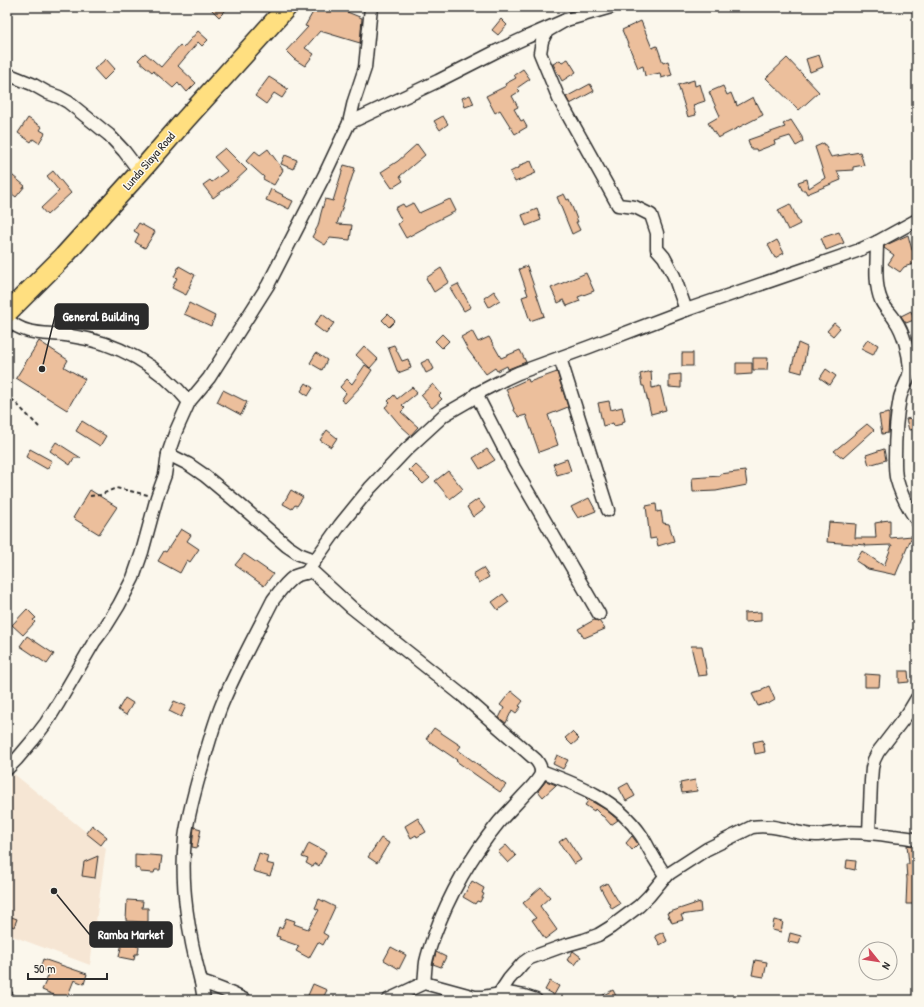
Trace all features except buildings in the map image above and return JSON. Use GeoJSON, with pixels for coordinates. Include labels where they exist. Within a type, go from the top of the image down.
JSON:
{"type":"FeatureCollection","features":[{"type":"Feature","properties":{"kind":"main road","name":"Lunda Siaya Road"},"geometry":{"type":"LineString","coordinates":[[7,313],[64,256],[287,7]]}},
{"type":"Feature","properties":{"kind":"street"},"geometry":{"type":"LineString","coordinates":[[7,769],[33,740],[46,722],[79,666],[119,605],[133,578],[142,552],[156,497],[165,475],[168,454],[189,402],[208,378],[268,285],[324,176],[349,123],[354,101],[365,68],[371,7]]}},
{"type":"Feature","properties":{"kind":"street"},"geometry":{"type":"LineString","coordinates":[[349,123],[497,51],[566,20],[611,7]]}},
{"type":"Feature","properties":{"kind":"street"},"geometry":{"type":"LineString","coordinates":[[566,20],[547,31],[542,41],[540,53],[546,69],[559,99],[618,205],[635,207],[651,215],[657,233],[657,249],[674,276],[686,310]]}},
{"type":"Feature","properties":{"kind":"street"},"geometry":{"type":"LineString","coordinates":[[7,74],[32,84],[68,102],[109,135],[124,151],[140,172]]}},
{"type":"Feature","properties":{"kind":"street"},"geometry":{"type":"LineString","coordinates":[[306,573],[340,525],[370,488],[407,449],[444,415],[470,400],[476,394],[518,373],[755,285],[857,251],[917,220]]}},
{"type":"Feature","properties":{"kind":"street"},"geometry":{"type":"LineString","coordinates":[[877,242],[877,282],[879,292],[883,305],[898,325],[914,370],[900,396],[895,438],[896,476],[906,503],[917,521]]}},
{"type":"Feature","properties":{"kind":"street"},"geometry":{"type":"LineString","coordinates":[[7,319],[13,325],[23,330],[91,339],[116,348],[143,361],[158,372],[181,392],[189,402]]}},
{"type":"Feature","properties":{"kind":"street"},"geometry":{"type":"LineString","coordinates":[[560,358],[608,510]]}},
{"type":"Feature","properties":{"kind":"street"},"geometry":{"type":"LineString","coordinates":[[476,394],[514,468],[600,614]]}},
{"type":"Feature","properties":{"kind":"street"},"geometry":{"type":"LineString","coordinates":[[168,454],[188,464],[204,475],[234,499],[287,546],[299,554],[315,560]]}},
{"type":"Feature","properties":{"kind":"street"},"geometry":{"type":"LineString","coordinates":[[204,1000],[201,982],[194,958],[185,891],[185,838],[194,795],[213,727],[222,704],[240,664],[273,600],[295,576],[311,571],[367,621],[462,696],[540,765],[541,771],[539,777],[485,840],[450,898],[438,924],[426,961],[424,983]]}},
{"type":"Feature","properties":{"kind":"street"},"geometry":{"type":"LineString","coordinates":[[869,833],[871,781],[874,760],[878,752],[908,713],[917,698]]}},
{"type":"Feature","properties":{"kind":"street"},"geometry":{"type":"LineString","coordinates":[[541,771],[586,789],[618,811],[641,835],[666,876]]}},
{"type":"Feature","properties":{"kind":"street"},"geometry":{"type":"LineString","coordinates":[[499,994],[512,974],[530,958],[591,937],[611,927],[639,906],[670,873],[707,849],[752,827],[766,826],[782,828],[815,835],[850,832],[869,833],[905,837],[917,840]]}},
{"type":"Feature","properties":{"kind":"street"},"geometry":{"type":"LineString","coordinates":[[201,982],[214,986],[245,1000]]}},
{"type":"Feature","properties":{"kind":"street"},"geometry":{"type":"LineString","coordinates":[[388,1000],[424,983],[475,997],[515,994],[536,1000]]}},
{"type":"Feature","properties":{"kind":"path"},"geometry":{"type":"LineString","coordinates":[[7,394],[39,428]]}},
{"type":"Feature","properties":{"kind":"path"},"geometry":{"type":"LineString","coordinates":[[90,496],[116,488],[156,497]]}},
{"type":"Feature","properties":{"kind":"shaded area"},"geometry":{"type":"Polygon","coordinates":[[[14,774],[106,848],[90,965],[7,934],[7,781],[14,774]]]}},
{"type":"Feature","properties":{"kind":"place","name":"General Building"},"geometry":{"type":"Point","coordinates":[42,369]}},
{"type":"Feature","properties":{"kind":"place","name":"Ramba Market"},"geometry":{"type":"Point","coordinates":[54,891]}}]}
